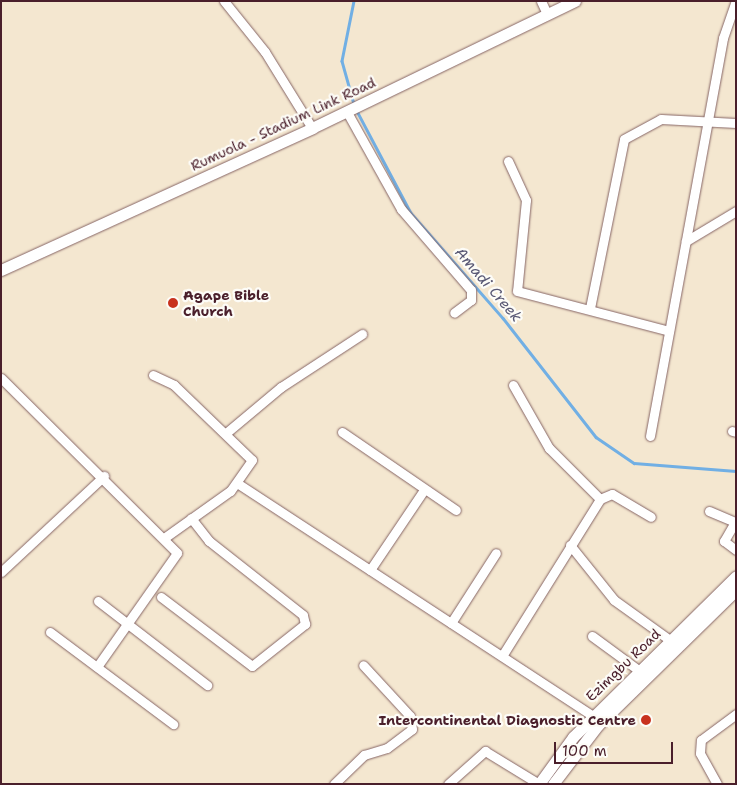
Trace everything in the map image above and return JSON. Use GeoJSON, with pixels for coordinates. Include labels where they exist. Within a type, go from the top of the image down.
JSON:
{"type":"FeatureCollection","features":[{"type":"Feature","properties":{"kind":"street"},"geometry":{"type":"LineString","coordinates":[[224,1],[265,52],[312,128]]}},
{"type":"Feature","properties":{"kind":"street"},"geometry":{"type":"LineString","coordinates":[[541,1],[547,14]]}},
{"type":"Feature","properties":{"kind":"street","name":"Rumuola - Stadium Link Road"},"geometry":{"type":"LineString","coordinates":[[1,270],[312,128],[575,1]]}},
{"type":"Feature","properties":{"kind":"street"},"geometry":{"type":"LineString","coordinates":[[650,436],[723,38],[736,1]]}},
{"type":"Feature","properties":{"kind":"street"},"geometry":{"type":"LineString","coordinates":[[352,109],[401,209],[471,290],[471,300],[454,313]]}},
{"type":"Feature","properties":{"kind":"street"},"geometry":{"type":"LineString","coordinates":[[590,308],[624,139],[662,119],[708,124],[736,123]]}},
{"type":"Feature","properties":{"kind":"street"},"geometry":{"type":"LineString","coordinates":[[508,161],[526,200],[514,288],[519,294],[590,308],[669,331]]}},
{"type":"Feature","properties":{"kind":"street"},"geometry":{"type":"LineString","coordinates":[[686,241],[736,211]]}},
{"type":"Feature","properties":{"kind":"street"},"geometry":{"type":"LineString","coordinates":[[226,433],[286,383],[362,334]]}},
{"type":"Feature","properties":{"kind":"street"},"geometry":{"type":"LineString","coordinates":[[153,375],[174,385],[252,460],[237,483],[164,538]]}},
{"type":"Feature","properties":{"kind":"street"},"geometry":{"type":"LineString","coordinates":[[1,378],[104,476],[164,538],[176,558],[96,667]]}},
{"type":"Feature","properties":{"kind":"street"},"geometry":{"type":"LineString","coordinates":[[513,386],[548,448],[600,499]]}},
{"type":"Feature","properties":{"kind":"street"},"geometry":{"type":"LineString","coordinates":[[342,432],[424,490],[456,510]]}},
{"type":"Feature","properties":{"kind":"street"},"geometry":{"type":"LineString","coordinates":[[1,572],[104,476]]}},
{"type":"Feature","properties":{"kind":"street"},"geometry":{"type":"LineString","coordinates":[[237,483],[593,716]]}},
{"type":"Feature","properties":{"kind":"street"},"geometry":{"type":"LineString","coordinates":[[370,570],[424,490]]}},
{"type":"Feature","properties":{"kind":"street"},"geometry":{"type":"LineString","coordinates":[[502,656],[600,499],[612,494],[651,517]]}},
{"type":"Feature","properties":{"kind":"street"},"geometry":{"type":"LineString","coordinates":[[709,511],[735,522],[724,541],[736,550]]}},
{"type":"Feature","properties":{"kind":"street"},"geometry":{"type":"LineString","coordinates":[[161,597],[252,666],[305,624],[302,616],[210,540],[191,518]]}},
{"type":"Feature","properties":{"kind":"street"},"geometry":{"type":"LineString","coordinates":[[570,545],[614,600],[674,643]]}},
{"type":"Feature","properties":{"kind":"street"},"geometry":{"type":"LineString","coordinates":[[451,623],[496,553]]}},
{"type":"Feature","properties":{"kind":"street","name":"Ezimgbu Road"},"geometry":{"type":"LineString","coordinates":[[553,784],[598,725],[736,576]]}},
{"type":"Feature","properties":{"kind":"street","name":"Ezimgbu Road"},"geometry":{"type":"LineString","coordinates":[[539,784],[593,716],[637,670],[674,643],[736,590]]}},
{"type":"Feature","properties":{"kind":"street"},"geometry":{"type":"LineString","coordinates":[[98,601],[207,685]]}},
{"type":"Feature","properties":{"kind":"street"},"geometry":{"type":"LineString","coordinates":[[50,632],[173,724]]}},
{"type":"Feature","properties":{"kind":"street"},"geometry":{"type":"LineString","coordinates":[[592,636],[637,670]]}},
{"type":"Feature","properties":{"kind":"street"},"geometry":{"type":"LineString","coordinates":[[334,784],[364,755],[387,748],[412,729],[410,716],[363,665]]}},
{"type":"Feature","properties":{"kind":"street"},"geometry":{"type":"LineString","coordinates":[[717,784],[700,753],[701,740],[736,714]]}},
{"type":"Feature","properties":{"kind":"street"},"geometry":{"type":"LineString","coordinates":[[448,784],[486,751],[539,784]]}},
{"type":"Feature","properties":{"kind":"waterway","name":"Amadi Creek"},"geometry":{"type":"LineString","coordinates":[[354,1],[342,61],[354,104]]}},
{"type":"Feature","properties":{"kind":"waterway","name":"Amadi Creek"},"geometry":{"type":"LineString","coordinates":[[357,111],[411,213],[503,318],[596,437],[634,463],[736,471]]}},
{"type":"Feature","properties":{"kind":"place","name":"Agape Bible Church"},"geometry":{"type":"Point","coordinates":[173,303]}},
{"type":"Feature","properties":{"kind":"place","name":"Intercontinental Diagnostic Centre"},"geometry":{"type":"Point","coordinates":[646,720]}}]}
